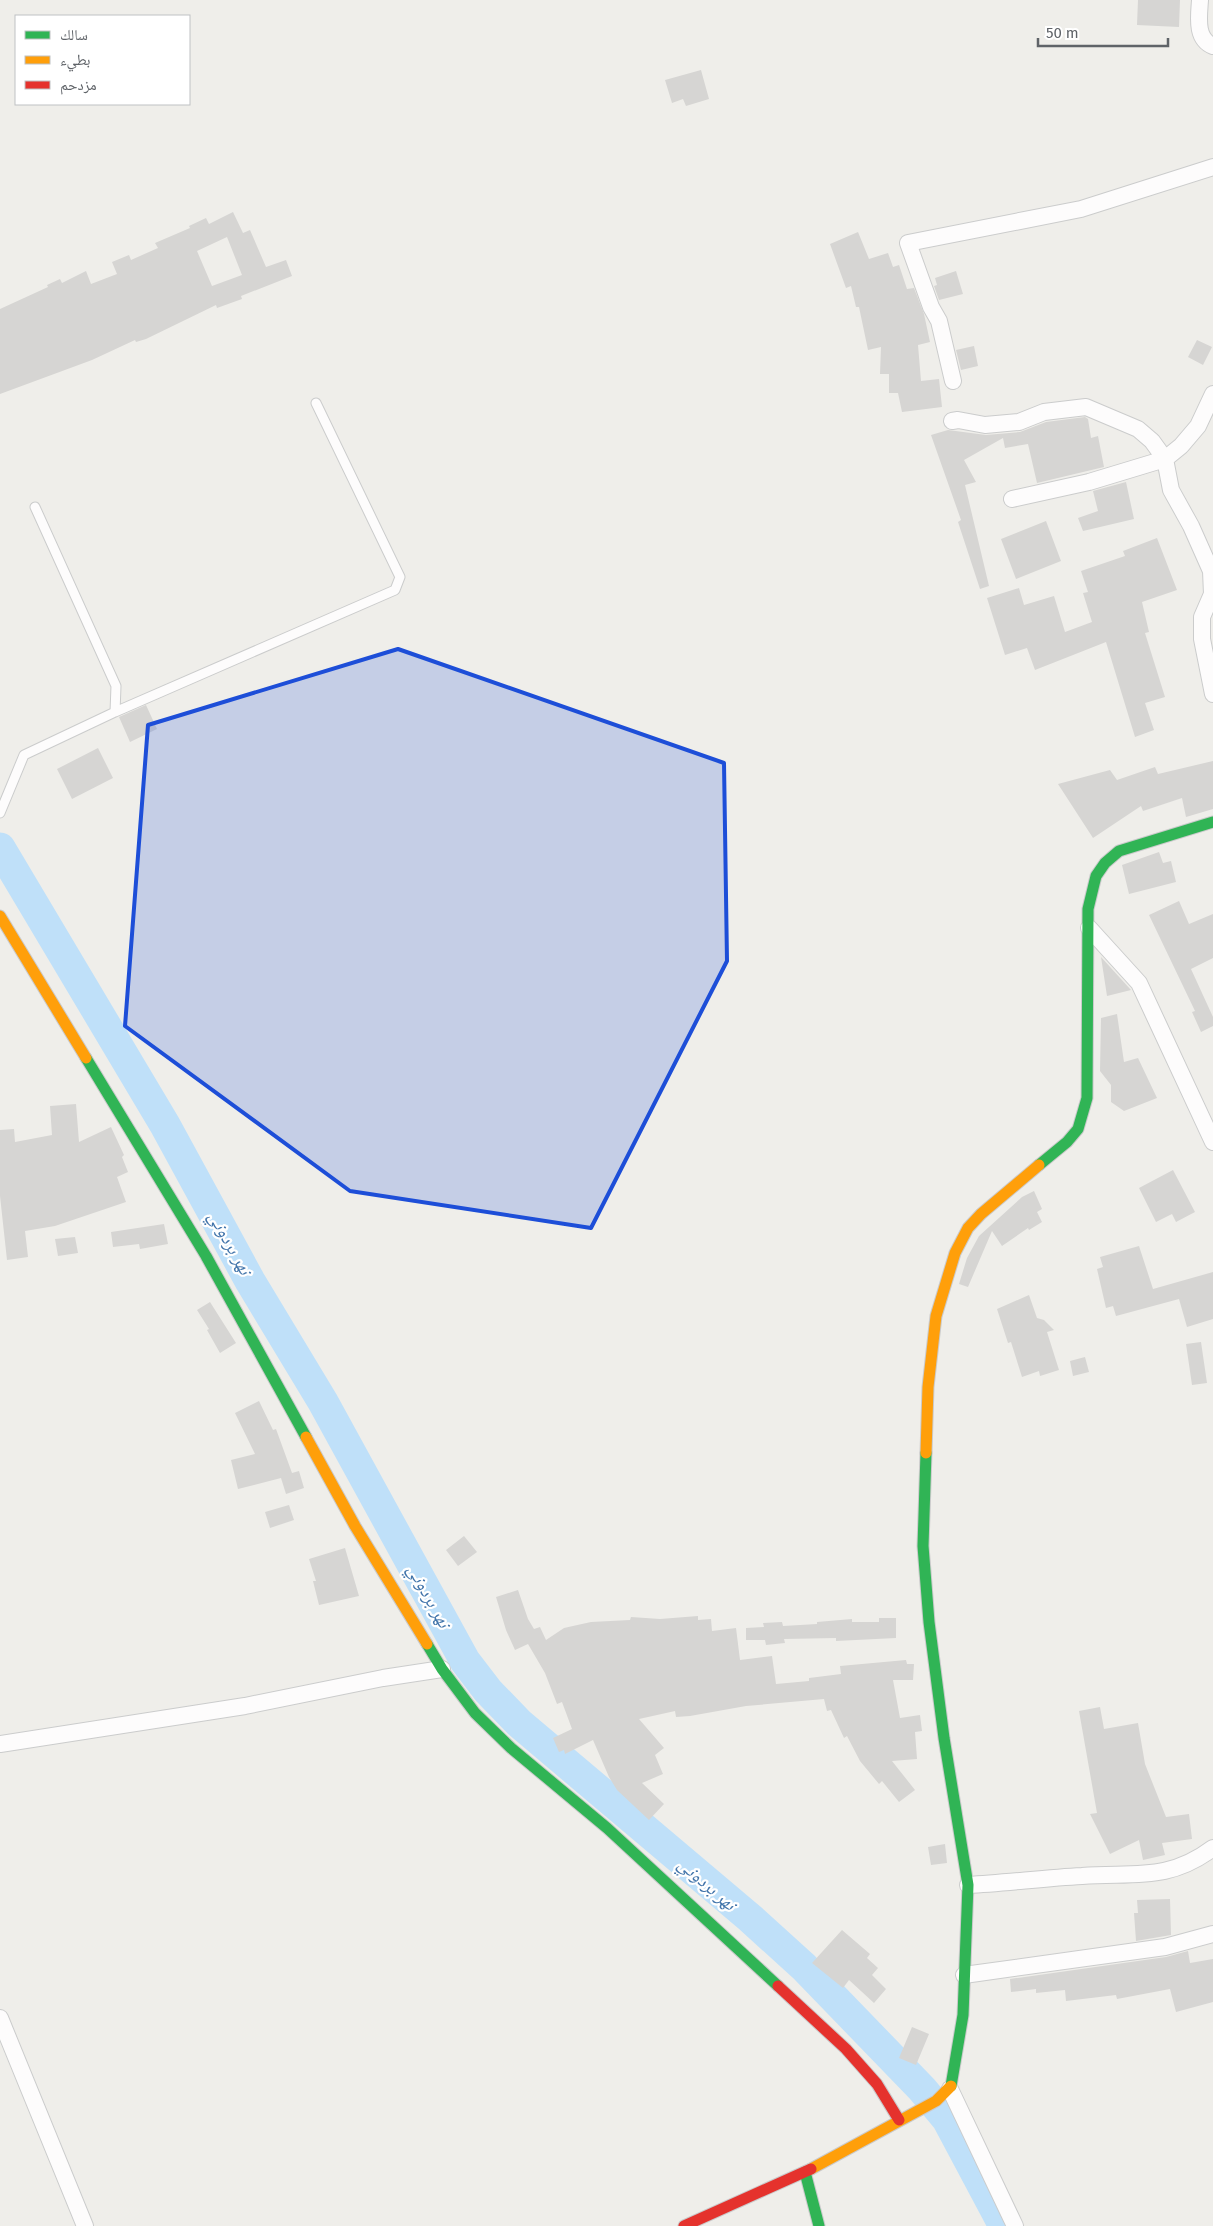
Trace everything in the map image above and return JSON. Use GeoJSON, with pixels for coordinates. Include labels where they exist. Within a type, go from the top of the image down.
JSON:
{"type":"FeatureCollection","features":[{"type":"Feature","properties":{"kind":"street"},"geometry":{"type":"LineString","coordinates":[[1200,0],[1200,32],[1206,43],[1213,46]]}},
{"type":"Feature","properties":{"kind":"street"},"geometry":{"type":"LineString","coordinates":[[953,381],[939,321],[931,306],[908,243],[1081,209],[1213,168]]}},
{"type":"Feature","properties":{"kind":"street"},"geometry":{"type":"LineString","coordinates":[[1012,499],[1089,482],[1165,459],[1181,446],[1198,426],[1213,394]]}},
{"type":"Feature","properties":{"kind":"street"},"geometry":{"type":"LineString","coordinates":[[952,421],[958,420],[985,425],[1019,422],[1044,412],[1086,407],[1138,429],[1152,441],[1165,459],[1171,490],[1191,526],[1211,571],[1212,594],[1202,617],[1202,639],[1213,694]]}},
{"type":"Feature","properties":{"kind":"street"},"geometry":{"type":"LineString","coordinates":[[1015,2226],[950,2088],[963,2015],[968,1885],[944,1738],[929,1622],[923,1546],[928,1387],[936,1316],[955,1253],[968,1228],[981,1214],[1067,1142],[1078,1129],[1084,1114],[1088,1070],[1091,888],[1097,873],[1106,860],[1119,851],[1213,822]]}},
{"type":"Feature","properties":{"kind":"street"},"geometry":{"type":"LineString","coordinates":[[0,916],[206,1256],[355,1526],[442,1669],[475,1713],[511,1748],[607,1828],[846,2049],[877,2084],[903,2118]]}},
{"type":"Feature","properties":{"kind":"street"},"geometry":{"type":"LineString","coordinates":[[1089,928],[1139,984],[1213,1142]]}},
{"type":"Feature","properties":{"kind":"street"},"geometry":{"type":"LineString","coordinates":[[0,1744],[245,1706],[383,1678],[442,1669]]}},
{"type":"Feature","properties":{"kind":"street"},"geometry":{"type":"LineString","coordinates":[[968,1885],[1100,1874],[1144,1875],[1161,1873],[1198,1859],[1213,1848]]}},
{"type":"Feature","properties":{"kind":"street"},"geometry":{"type":"LineString","coordinates":[[964,1975],[1165,1946],[1213,1934]]}},
{"type":"Feature","properties":{"kind":"street"},"geometry":{"type":"LineString","coordinates":[[0,2018],[85,2226]]}},
{"type":"Feature","properties":{"kind":"street"},"geometry":{"type":"LineString","coordinates":[[684,2226],[805,2172],[936,2101],[950,2088]]}},
{"type":"Feature","properties":{"kind":"street"},"geometry":{"type":"LineString","coordinates":[[805,2172],[819,2226]]}},
{"type":"Feature","properties":{"kind":"lane"},"geometry":{"type":"LineString","coordinates":[[0,813],[24,755],[115,712],[395,590],[400,577],[316,403]]}},
{"type":"Feature","properties":{"kind":"lane"},"geometry":{"type":"LineString","coordinates":[[35,507],[116,686],[115,712]]}},
{"type":"Feature","properties":{"kind":"highlighted area"},"geometry":{"type":"Polygon","coordinates":[[[398,649],[724,763],[727,961],[591,1228],[350,1191],[125,1026],[148,725],[398,649]]]}},
{"type":"Feature","properties":{"kind":"building"},"geometry":{"type":"Polygon","coordinates":[[[1138,0],[1180,0],[1179,27],[1137,25],[1138,0]]]}},
{"type":"Feature","properties":{"kind":"building"},"geometry":{"type":"Polygon","coordinates":[[[701,70],[709,99],[686,106],[683,99],[672,103],[665,80],[701,70]]]}},
{"type":"Feature","properties":{"kind":"building"},"geometry":{"type":"Polygon","coordinates":[[[233,212],[243,233],[250,230],[266,267],[286,260],[292,276],[241,296],[242,299],[217,308],[216,305],[146,339],[136,342],[135,340],[92,360],[0,394],[0,309],[48,287],[47,285],[60,279],[62,283],[86,271],[91,284],[117,274],[112,262],[129,255],[131,260],[158,248],[155,243],[190,228],[189,226],[206,218],[209,224],[233,212]],[[227,237],[197,251],[212,286],[242,275],[227,237]]]}},
{"type":"Feature","properties":{"kind":"building"},"geometry":{"type":"Polygon","coordinates":[[[858,232],[869,259],[888,253],[893,267],[899,265],[907,289],[914,288],[924,314],[930,342],[918,345],[921,381],[939,379],[942,407],[902,412],[898,393],[889,393],[889,374],[880,374],[881,347],[868,350],[859,307],[856,307],[851,286],[846,288],[830,244],[858,232]]]}},
{"type":"Feature","properties":{"kind":"building"},"geometry":{"type":"Polygon","coordinates":[[[956,271],[963,294],[939,300],[934,286],[937,285],[935,278],[956,271]]]}},
{"type":"Feature","properties":{"kind":"building"},"geometry":{"type":"Polygon","coordinates":[[[1197,340],[1212,347],[1203,365],[1188,357],[1197,340]]]}},
{"type":"Feature","properties":{"kind":"building"},"geometry":{"type":"Polygon","coordinates":[[[974,346],[978,366],[961,370],[956,350],[974,346]]]}},
{"type":"Feature","properties":{"kind":"building"},"geometry":{"type":"Polygon","coordinates":[[[1085,417],[1088,419],[1091,438],[1098,436],[1104,467],[1037,483],[1028,444],[1005,448],[1003,438],[964,460],[976,482],[965,485],[989,586],[980,589],[958,522],[961,520],[931,435],[948,430],[986,435],[1020,432],[1046,422],[1085,417]]]}},
{"type":"Feature","properties":{"kind":"building"},"geometry":{"type":"Polygon","coordinates":[[[1126,482],[1134,519],[1083,531],[1078,518],[1098,511],[1093,491],[1126,482]]]}},
{"type":"Feature","properties":{"kind":"building"},"geometry":{"type":"Polygon","coordinates":[[[1046,521],[1061,561],[1016,579],[1001,539],[1046,521]]]}},
{"type":"Feature","properties":{"kind":"building"},"geometry":{"type":"Polygon","coordinates":[[[1157,538],[1177,590],[1142,602],[1149,632],[1145,633],[1165,697],[1145,703],[1154,730],[1135,737],[1106,642],[1035,670],[1027,648],[1005,655],[987,598],[1019,588],[1024,605],[1054,596],[1065,632],[1092,622],[1083,593],[1088,592],[1081,571],[1125,556],[1123,551],[1157,538]]]}},
{"type":"Feature","properties":{"kind":"building"},"geometry":{"type":"Polygon","coordinates":[[[146,705],[157,729],[130,742],[119,717],[146,705]]]}},
{"type":"Feature","properties":{"kind":"building"},"geometry":{"type":"Polygon","coordinates":[[[98,748],[113,778],[72,799],[57,769],[98,748]]]}},
{"type":"Feature","properties":{"kind":"building"},"geometry":{"type":"Polygon","coordinates":[[[1213,761],[1213,809],[1186,817],[1182,798],[1143,811],[1141,806],[1093,838],[1058,784],[1110,770],[1117,780],[1155,767],[1158,774],[1213,761]]]}},
{"type":"Feature","properties":{"kind":"building"},"geometry":{"type":"Polygon","coordinates":[[[1159,852],[1163,863],[1171,861],[1176,882],[1129,894],[1122,865],[1159,852]]]}},
{"type":"Feature","properties":{"kind":"building"},"geometry":{"type":"Polygon","coordinates":[[[1179,901],[1189,924],[1213,914],[1213,958],[1191,969],[1213,1017],[1213,1026],[1201,1032],[1192,1012],[1195,1011],[1149,915],[1179,901]]]}},
{"type":"Feature","properties":{"kind":"building"},"geometry":{"type":"Polygon","coordinates":[[[1101,957],[1131,990],[1107,996],[1101,957]]]}},
{"type":"Feature","properties":{"kind":"building"},"geometry":{"type":"Polygon","coordinates":[[[1117,1014],[1124,1062],[1138,1058],[1157,1098],[1124,1111],[1111,1102],[1111,1085],[1100,1071],[1101,1018],[1117,1014]]]}},
{"type":"Feature","properties":{"kind":"building"},"geometry":{"type":"Polygon","coordinates":[[[76,1104],[79,1142],[111,1127],[124,1155],[122,1157],[128,1172],[117,1177],[126,1202],[55,1226],[25,1231],[28,1257],[7,1260],[0,1196],[0,1130],[14,1129],[15,1142],[52,1135],[50,1106],[76,1104]]]}},
{"type":"Feature","properties":{"kind":"building"},"geometry":{"type":"Polygon","coordinates":[[[1173,1170],[1195,1212],[1176,1222],[1172,1214],[1156,1222],[1139,1188],[1173,1170]]]}},
{"type":"Feature","properties":{"kind":"building"},"geometry":{"type":"Polygon","coordinates":[[[1034,1191],[1042,1209],[1037,1212],[1042,1222],[1029,1230],[1028,1228],[1002,1246],[992,1231],[968,1287],[959,1284],[967,1258],[979,1236],[1022,1197],[1034,1191]]]}},
{"type":"Feature","properties":{"kind":"building"},"geometry":{"type":"Polygon","coordinates":[[[164,1224],[168,1244],[140,1249],[139,1244],[113,1247],[111,1232],[164,1224]]]}},
{"type":"Feature","properties":{"kind":"building"},"geometry":{"type":"Polygon","coordinates":[[[75,1237],[78,1253],[58,1256],[55,1239],[75,1237]]]}},
{"type":"Feature","properties":{"kind":"building"},"geometry":{"type":"Polygon","coordinates":[[[1139,1246],[1153,1289],[1213,1272],[1213,1319],[1187,1327],[1179,1299],[1116,1316],[1113,1306],[1106,1308],[1097,1269],[1103,1267],[1100,1257],[1139,1246]]]}},
{"type":"Feature","properties":{"kind":"building"},"geometry":{"type":"Polygon","coordinates":[[[1029,1295],[1037,1318],[1044,1320],[1054,1330],[1047,1332],[1059,1370],[1040,1376],[1039,1371],[1022,1377],[1011,1342],[1008,1343],[997,1309],[1029,1295]]]}},
{"type":"Feature","properties":{"kind":"building"},"geometry":{"type":"Polygon","coordinates":[[[210,1302],[236,1343],[220,1353],[207,1330],[209,1329],[197,1310],[210,1302]]]}},
{"type":"Feature","properties":{"kind":"building"},"geometry":{"type":"Polygon","coordinates":[[[1201,1342],[1207,1383],[1192,1385],[1186,1344],[1201,1342]]]}},
{"type":"Feature","properties":{"kind":"building"},"geometry":{"type":"Polygon","coordinates":[[[1085,1357],[1089,1372],[1073,1376],[1070,1361],[1085,1357]]]}},
{"type":"Feature","properties":{"kind":"building"},"geometry":{"type":"Polygon","coordinates":[[[259,1401],[273,1430],[276,1429],[292,1473],[299,1471],[304,1488],[286,1494],[281,1478],[238,1489],[231,1460],[255,1454],[235,1413],[259,1401]]]}},
{"type":"Feature","properties":{"kind":"building"},"geometry":{"type":"Polygon","coordinates":[[[289,1505],[294,1520],[270,1528],[265,1512],[289,1505]]]}},
{"type":"Feature","properties":{"kind":"building"},"geometry":{"type":"Polygon","coordinates":[[[464,1536],[477,1552],[458,1566],[446,1550],[464,1536]]]}},
{"type":"Feature","properties":{"kind":"building"},"geometry":{"type":"Polygon","coordinates":[[[345,1548],[359,1596],[319,1605],[313,1581],[316,1581],[309,1559],[345,1548]]]}},
{"type":"Feature","properties":{"kind":"building"},"geometry":{"type":"Polygon","coordinates":[[[518,1590],[528,1619],[534,1629],[540,1627],[546,1640],[564,1628],[591,1622],[630,1620],[631,1617],[660,1619],[698,1616],[698,1620],[711,1619],[712,1631],[736,1628],[740,1660],[772,1656],[776,1684],[809,1681],[809,1678],[841,1674],[840,1666],[906,1660],[907,1664],[914,1664],[913,1680],[893,1680],[900,1718],[920,1715],[922,1731],[915,1732],[917,1759],[892,1761],[915,1790],[899,1802],[882,1781],[879,1784],[860,1761],[847,1736],[844,1738],[831,1710],[827,1711],[824,1699],[746,1706],[690,1716],[676,1717],[675,1711],[639,1719],[664,1748],[655,1755],[663,1774],[642,1783],[664,1804],[649,1820],[617,1790],[609,1777],[593,1740],[565,1754],[564,1750],[559,1752],[553,1738],[572,1729],[562,1702],[557,1704],[545,1673],[528,1644],[515,1650],[506,1630],[496,1597],[518,1590]]]}},
{"type":"Feature","properties":{"kind":"building"},"geometry":{"type":"Polygon","coordinates":[[[879,1618],[896,1618],[896,1638],[836,1641],[836,1638],[784,1639],[785,1643],[766,1645],[765,1640],[746,1640],[746,1628],[764,1627],[763,1623],[782,1622],[783,1626],[852,1619],[852,1622],[879,1622],[879,1618]]]}},
{"type":"Feature","properties":{"kind":"building"},"geometry":{"type":"Polygon","coordinates":[[[1100,1707],[1104,1729],[1138,1723],[1145,1764],[1166,1817],[1189,1814],[1192,1839],[1162,1843],[1165,1855],[1143,1860],[1139,1840],[1110,1854],[1090,1814],[1097,1813],[1079,1711],[1100,1707]]]}},
{"type":"Feature","properties":{"kind":"building"},"geometry":{"type":"Polygon","coordinates":[[[945,1844],[947,1863],[931,1865],[928,1847],[945,1844]]]}},
{"type":"Feature","properties":{"kind":"building"},"geometry":{"type":"Polygon","coordinates":[[[1170,1899],[1171,1935],[1136,1941],[1134,1913],[1138,1913],[1137,1900],[1170,1899]]]}},
{"type":"Feature","properties":{"kind":"building"},"geometry":{"type":"Polygon","coordinates":[[[842,1930],[870,1954],[867,1958],[878,1968],[872,1975],[886,1989],[874,2003],[849,1980],[843,1988],[812,1963],[842,1930]]]}},
{"type":"Feature","properties":{"kind":"building"},"geometry":{"type":"Polygon","coordinates":[[[1188,1951],[1190,1963],[1213,1959],[1213,2002],[1176,2012],[1170,1989],[1117,1999],[1116,1995],[1066,2001],[1065,1990],[1036,1993],[1036,1989],[1011,1992],[1010,1979],[1166,1957],[1188,1951]]]}},
{"type":"Feature","properties":{"kind":"building"},"geometry":{"type":"Polygon","coordinates":[[[912,2027],[929,2034],[916,2065],[899,2058],[912,2027]]]}},
{"type":"Feature","properties":{"kind":"waterway","name":"نهر بردوني"},"geometry":{"type":"LineString","coordinates":[[0,848],[165,1125],[250,1281],[323,1402],[465,1661],[488,1691],[519,1723],[750,1918],[804,1967],[922,2089],[947,2119],[1004,2226]]}},
{"type":"Feature","properties":{"kind":"traffic: fast"},"geometry":{"type":"LineString","coordinates":[[1039,1165],[1067,1142],[1078,1129],[1087,1098],[1088,909],[1096,876],[1105,863],[1119,851],[1213,822]]}},
{"type":"Feature","properties":{"kind":"traffic: fast"},"geometry":{"type":"LineString","coordinates":[[86,1058],[206,1256],[306,1437]]}},
{"type":"Feature","properties":{"kind":"traffic: fast"},"geometry":{"type":"LineString","coordinates":[[926,1453],[923,1546],[929,1622],[944,1738],[968,1885],[963,2015],[951,2086]]}},
{"type":"Feature","properties":{"kind":"traffic: fast"},"geometry":{"type":"LineString","coordinates":[[427,1644],[442,1669],[475,1713],[511,1748],[607,1828],[778,1986]]}},
{"type":"Feature","properties":{"kind":"traffic: fast"},"geometry":{"type":"LineString","coordinates":[[805,2172],[819,2226]]}},
{"type":"Feature","properties":{"kind":"traffic: slow"},"geometry":{"type":"LineString","coordinates":[[0,916],[86,1058]]}},
{"type":"Feature","properties":{"kind":"traffic: slow"},"geometry":{"type":"LineString","coordinates":[[926,1453],[928,1387],[936,1316],[955,1253],[968,1228],[981,1214],[1039,1165]]}},
{"type":"Feature","properties":{"kind":"traffic: slow"},"geometry":{"type":"LineString","coordinates":[[306,1437],[355,1526],[427,1644]]}},
{"type":"Feature","properties":{"kind":"traffic: slow"},"geometry":{"type":"LineString","coordinates":[[811,2169],[936,2101],[951,2086]]}},
{"type":"Feature","properties":{"kind":"traffic: jam"},"geometry":{"type":"LineString","coordinates":[[778,1986],[846,2049],[877,2084],[899,2120]]}},
{"type":"Feature","properties":{"kind":"traffic: jam"},"geometry":{"type":"LineString","coordinates":[[684,2226],[811,2169]]}}]}
